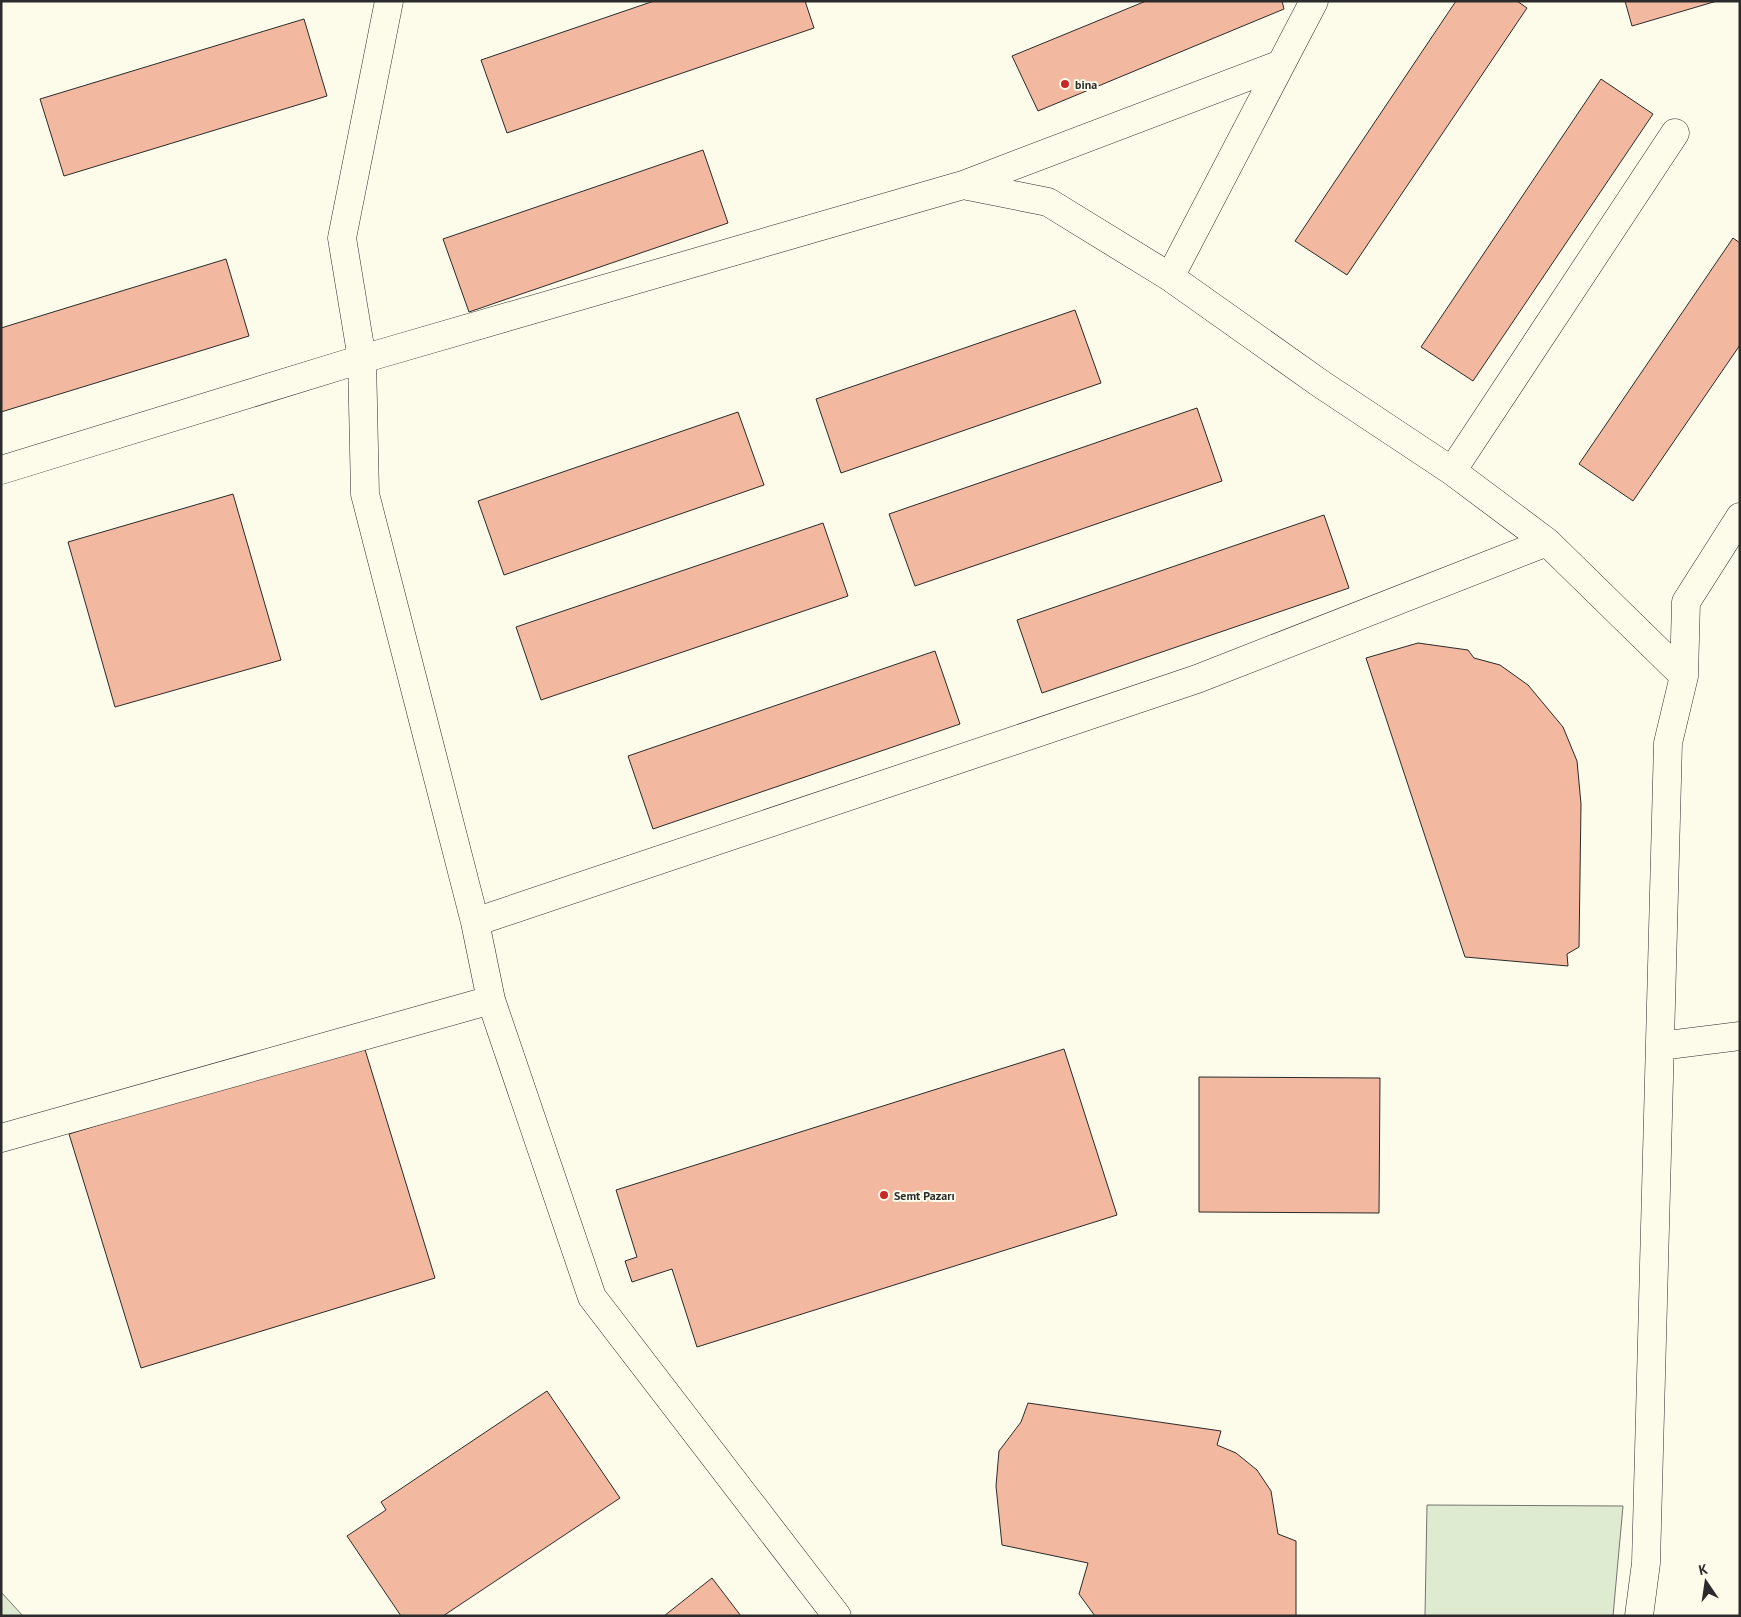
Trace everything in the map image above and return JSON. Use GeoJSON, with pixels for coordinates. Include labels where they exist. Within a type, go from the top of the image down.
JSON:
{"type":"FeatureCollection","features":[{"type":"Feature","properties":{"kind":"street"},"geometry":{"type":"LineString","coordinates":[[389,1],[342,238],[362,359],[365,494],[475,922],[491,1000],[592,1297],[837,1616]]}},
{"type":"Feature","properties":{"kind":"street"},"geometry":{"type":"LineString","coordinates":[[1170,277],[1314,1]]}},
{"type":"Feature","properties":{"kind":"street"},"geometry":{"type":"LineString","coordinates":[[1,470],[362,359],[963,185],[1281,64]]}},
{"type":"Feature","properties":{"kind":"street"},"geometry":{"type":"LineString","coordinates":[[1452,471],[1676,133]]}},
{"type":"Feature","properties":{"kind":"street"},"geometry":{"type":"LineString","coordinates":[[963,185],[1048,202],[1170,277],[1321,384],[1452,471],[1547,542],[1684,676]]}},
{"type":"Feature","properties":{"kind":"street"},"geometry":{"type":"LineString","coordinates":[[1639,1616],[1646,1563],[1668,743],[1684,676],[1686,602],[1740,517]]}},
{"type":"Feature","properties":{"kind":"street"},"geometry":{"type":"LineString","coordinates":[[475,922],[1196,679],[1547,542]]}},
{"type":"Feature","properties":{"kind":"street"},"geometry":{"type":"LineString","coordinates":[[1,1138],[491,1000]]}},
{"type":"Feature","properties":{"kind":"street"},"geometry":{"type":"LineString","coordinates":[[1660,1046],[1740,1036]]}},
{"type":"Feature","properties":{"kind":"green space"},"geometry":{"type":"Polygon","coordinates":[[[1427,1505],[1623,1506],[1613,1616],[1425,1616],[1427,1505]]]}},
{"type":"Feature","properties":{"kind":"green space"},"geometry":{"type":"Polygon","coordinates":[[[1,1592],[23,1616],[1,1616],[1,1592]]]}},
{"type":"Feature","properties":{"kind":"building"},"geometry":{"type":"Polygon","coordinates":[[[654,1],[805,1],[814,28],[507,133],[481,60],[654,1]]]}},
{"type":"Feature","properties":{"kind":"building","name":"bina"},"geometry":{"type":"Polygon","coordinates":[[[1146,1],[1282,1],[1284,9],[1038,111],[1012,56],[1146,1]]]}},
{"type":"Feature","properties":{"kind":"building"},"geometry":{"type":"Polygon","coordinates":[[[1456,1],[1517,1],[1527,8],[1347,275],[1295,241],[1456,1]]]}},
{"type":"Feature","properties":{"kind":"building"},"geometry":{"type":"Polygon","coordinates":[[[1625,1],[1717,1],[1632,26],[1625,1]]]}},
{"type":"Feature","properties":{"kind":"building"},"geometry":{"type":"Polygon","coordinates":[[[304,19],[327,96],[64,176],[40,99],[304,19]]]}},
{"type":"Feature","properties":{"kind":"building"},"geometry":{"type":"Polygon","coordinates":[[[1601,79],[1653,114],[1473,381],[1421,347],[1601,79]]]}},
{"type":"Feature","properties":{"kind":"building"},"geometry":{"type":"Polygon","coordinates":[[[703,150],[728,223],[469,312],[443,239],[703,150]]]}},
{"type":"Feature","properties":{"kind":"building"},"geometry":{"type":"Polygon","coordinates":[[[1733,238],[1740,243],[1740,345],[1633,501],[1579,464],[1733,238]]]}},
{"type":"Feature","properties":{"kind":"building"},"geometry":{"type":"Polygon","coordinates":[[[226,259],[249,336],[1,412],[1,328],[226,259]]]}},
{"type":"Feature","properties":{"kind":"building"},"geometry":{"type":"Polygon","coordinates":[[[1075,310],[1101,383],[841,473],[816,399],[1075,310]]]}},
{"type":"Feature","properties":{"kind":"building"},"geometry":{"type":"Polygon","coordinates":[[[1197,408],[1222,481],[915,586],[889,514],[1197,408]]]}},
{"type":"Feature","properties":{"kind":"building"},"geometry":{"type":"Polygon","coordinates":[[[738,412],[764,485],[504,575],[478,501],[738,412]]]}},
{"type":"Feature","properties":{"kind":"building"},"geometry":{"type":"Polygon","coordinates":[[[233,494],[281,660],[115,707],[68,542],[233,494]]]}},
{"type":"Feature","properties":{"kind":"building"},"geometry":{"type":"Polygon","coordinates":[[[1324,515],[1349,588],[1042,693],[1017,620],[1324,515]]]}},
{"type":"Feature","properties":{"kind":"building"},"geometry":{"type":"Polygon","coordinates":[[[823,523],[848,596],[541,700],[516,627],[823,523]]]}},
{"type":"Feature","properties":{"kind":"building"},"geometry":{"type":"Polygon","coordinates":[[[1418,643],[1468,650],[1474,658],[1500,665],[1528,685],[1563,727],[1577,761],[1581,804],[1579,947],[1567,954],[1568,966],[1465,957],[1366,658],[1418,643]]]}},
{"type":"Feature","properties":{"kind":"building"},"geometry":{"type":"Polygon","coordinates":[[[935,651],[960,724],[653,829],[628,756],[935,651]]]}},
{"type":"Feature","properties":{"kind":"building"},"geometry":{"type":"Polygon","coordinates":[[[363,1043],[435,1278],[141,1368],[69,1134],[363,1043]]]}},
{"type":"Feature","properties":{"kind":"building","name":"Semt Pazarı"},"geometry":{"type":"Polygon","coordinates":[[[1064,1049],[1117,1215],[697,1347],[672,1269],[632,1282],[625,1261],[637,1257],[616,1190],[1064,1049]]]}},
{"type":"Feature","properties":{"kind":"building"},"geometry":{"type":"Polygon","coordinates":[[[1199,1077],[1380,1078],[1379,1213],[1199,1212],[1199,1077]]]}},
{"type":"Feature","properties":{"kind":"building"},"geometry":{"type":"Polygon","coordinates":[[[547,1391],[620,1498],[443,1616],[401,1616],[347,1536],[386,1510],[381,1502],[547,1391]]]}},
{"type":"Feature","properties":{"kind":"building"},"geometry":{"type":"Polygon","coordinates":[[[1028,1403],[1221,1431],[1217,1445],[1236,1453],[1257,1470],[1271,1491],[1278,1534],[1296,1541],[1296,1616],[1095,1616],[1079,1594],[1088,1563],[1002,1545],[996,1486],[999,1451],[1021,1422],[1028,1403]]]}},
{"type":"Feature","properties":{"kind":"building"},"geometry":{"type":"Polygon","coordinates":[[[712,1578],[741,1616],[664,1616],[712,1578]]]}},
{"type":"Feature","properties":{"kind":"place","name":"bina"},"geometry":{"type":"Point","coordinates":[1065,84]}},
{"type":"Feature","properties":{"kind":"place","name":"Semt Pazarı"},"geometry":{"type":"Point","coordinates":[884,1195]}}]}
